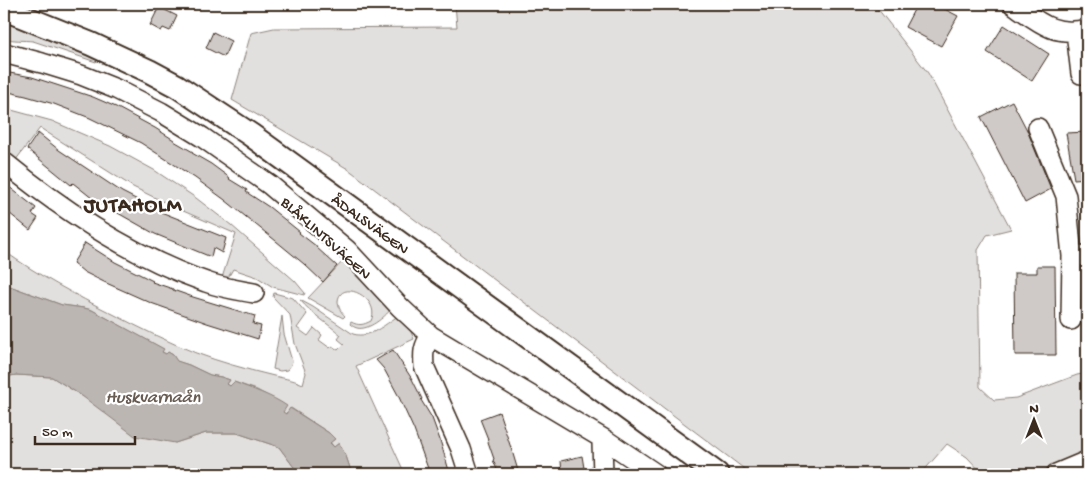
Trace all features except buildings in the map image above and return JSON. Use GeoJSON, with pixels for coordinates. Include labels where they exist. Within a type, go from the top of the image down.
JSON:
{"type":"FeatureCollection","features":[{"type":"Feature","properties":{"kind":"main road","name":"ÅDALSVÄGEN"},"geometry":{"type":"LineString","coordinates":[[8,8],[125,59],[177,86],[258,141],[717,474]]}},
{"type":"Feature","properties":{"kind":"street"},"geometry":{"type":"LineString","coordinates":[[1012,4],[1043,24],[1060,31],[1082,30],[1082,74]]}},
{"type":"Feature","properties":{"kind":"street","name":"BLÅKLINTSVÄGEN"},"geometry":{"type":"LineString","coordinates":[[4,53],[50,65],[116,89],[161,112],[202,137],[270,185],[340,244],[400,307],[431,336],[607,442],[656,474]]}},
{"type":"Feature","properties":{"kind":"street"},"geometry":{"type":"LineString","coordinates":[[1038,128],[1066,196],[1080,255],[1071,320]]}},
{"type":"Feature","properties":{"kind":"street"},"geometry":{"type":"LineString","coordinates":[[4,162],[65,210],[131,250],[174,270],[206,282],[254,294]]}},
{"type":"Feature","properties":{"kind":"street"},"geometry":{"type":"LineString","coordinates":[[431,336],[424,348],[424,366],[461,448],[469,474]]}},
{"type":"Feature","properties":{"kind":"street"},"geometry":{"type":"LineString","coordinates":[[603,474],[602,443],[607,442]]}},
{"type":"Feature","properties":{"kind":"street"},"geometry":{"type":"LineString","coordinates":[[1056,474],[1087,461]]}},
{"type":"Feature","properties":{"kind":"shaded area"},"geometry":{"type":"Polygon","coordinates":[[[455,4],[874,4],[928,73],[1011,229],[987,235],[978,250],[980,387],[994,400],[1016,398],[1087,373],[1087,474],[983,474],[967,457],[947,444],[921,474],[751,474],[348,169],[232,100],[251,33],[274,28],[457,27],[455,4]]]}},
{"type":"Feature","properties":{"kind":"shaded area"},"geometry":{"type":"Polygon","coordinates":[[[4,18],[100,58],[96,62],[33,41],[4,38],[4,18]]]}},
{"type":"Feature","properties":{"kind":"shaded area"},"geometry":{"type":"Polygon","coordinates":[[[4,108],[52,121],[110,146],[154,170],[196,198],[231,225],[295,281],[305,293],[304,295],[273,287],[257,277],[233,269],[226,281],[221,281],[236,234],[133,187],[40,128],[15,161],[4,149],[4,108]]]}},
{"type":"Feature","properties":{"kind":"shaded area"},"geometry":{"type":"Polygon","coordinates":[[[4,251],[71,292],[175,344],[223,362],[303,384],[306,373],[295,344],[290,315],[273,297],[274,293],[293,298],[307,314],[297,328],[308,336],[314,328],[322,335],[319,340],[330,348],[332,346],[338,350],[344,344],[338,339],[341,335],[300,300],[353,334],[359,335],[371,333],[398,316],[411,332],[414,339],[356,366],[405,474],[352,474],[346,456],[338,444],[334,447],[330,442],[335,439],[291,408],[285,414],[268,396],[257,390],[234,382],[230,386],[227,384],[230,380],[210,375],[176,361],[173,355],[168,352],[166,354],[162,352],[163,349],[92,310],[62,305],[4,284],[4,251]]]}},
{"type":"Feature","properties":{"kind":"shaded area"},"geometry":{"type":"Polygon","coordinates":[[[344,260],[391,309],[381,319],[366,327],[357,328],[350,324],[351,322],[361,324],[371,321],[373,313],[371,305],[366,298],[359,294],[346,291],[340,294],[338,303],[345,316],[343,318],[308,298],[344,260]]]}},
{"type":"Feature","properties":{"kind":"shaded area"},"geometry":{"type":"Polygon","coordinates":[[[282,316],[284,334],[292,361],[287,370],[280,371],[273,369],[282,316]]]}},
{"type":"Feature","properties":{"kind":"shaded area"},"geometry":{"type":"Polygon","coordinates":[[[16,375],[52,377],[82,396],[175,443],[206,433],[237,433],[279,447],[299,474],[4,474],[4,377],[16,375]]]}},
{"type":"Feature","properties":{"kind":"water","name":"Huskvarnaån"},"geometry":{"type":"Polygon","coordinates":[[[4,284],[62,305],[92,310],[164,349],[162,352],[166,354],[168,352],[173,355],[177,361],[210,375],[230,380],[227,384],[230,386],[234,382],[261,392],[287,406],[283,412],[286,414],[290,408],[329,433],[335,439],[330,443],[334,447],[339,443],[352,474],[299,474],[279,447],[237,433],[206,433],[175,443],[135,436],[82,396],[52,377],[16,375],[4,377],[4,284]]]}},
{"type":"Feature","properties":{"kind":"district","name":"JUTAHOLM"},"geometry":{"type":"Point","coordinates":[133,204]}}]}
